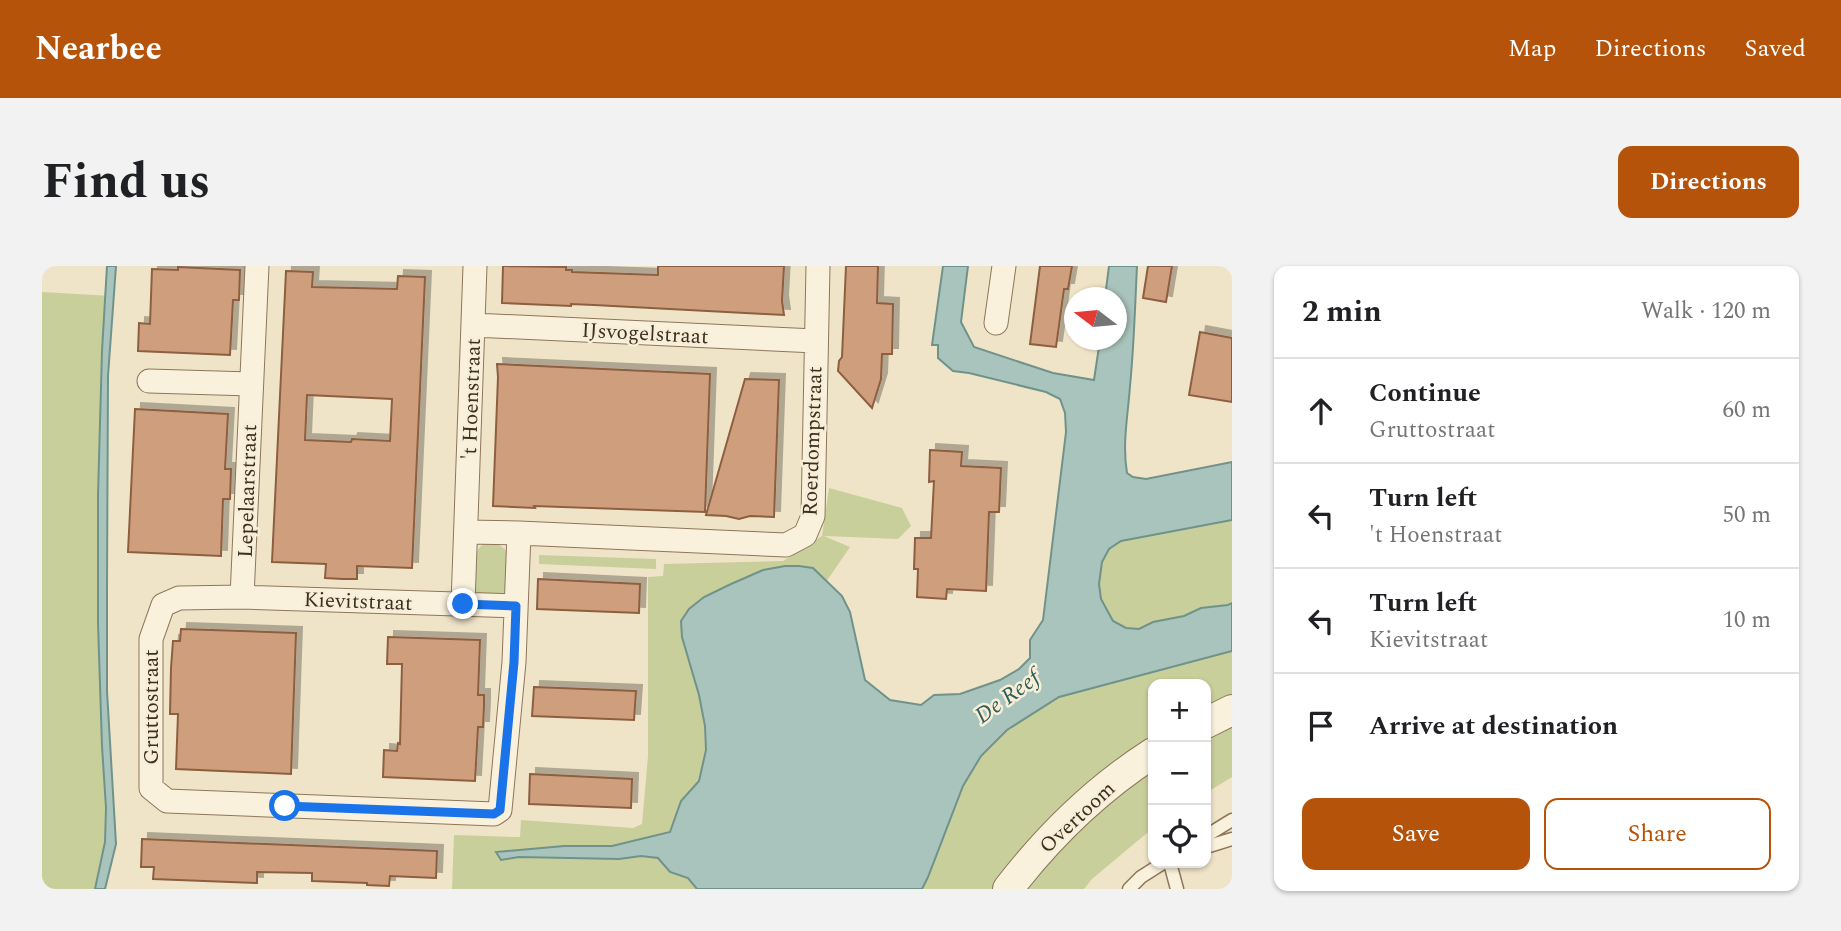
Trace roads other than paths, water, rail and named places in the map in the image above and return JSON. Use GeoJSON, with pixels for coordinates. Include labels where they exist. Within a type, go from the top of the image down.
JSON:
{"type":"FeatureCollection","features":[{"type":"Feature","properties":{"kind":"street","name":"Lepelaarstraat"},"geometry":{"type":"LineString","coordinates":[[242,597],[257,266]]}},
{"type":"Feature","properties":{"kind":"street","name":"'t Hoenstraat"},"geometry":{"type":"LineString","coordinates":[[463,604],[475,266]]}},
{"type":"Feature","properties":{"kind":"street","name":"Roerdompstraat"},"geometry":{"type":"LineString","coordinates":[[519,533],[786,545],[805,536],[813,516],[818,266]]}},
{"type":"Feature","properties":{"kind":"street"},"geometry":{"type":"LineString","coordinates":[[996,323],[1004,266]]}},
{"type":"Feature","properties":{"kind":"street","name":"IJsvogelstraat"},"geometry":{"type":"LineString","coordinates":[[474,325],[816,341]]}},
{"type":"Feature","properties":{"kind":"street"},"geometry":{"type":"LineString","coordinates":[[149,382],[251,384]]}},
{"type":"Feature","properties":{"kind":"street"},"geometry":{"type":"LineString","coordinates":[[467,532],[519,533],[516,606]]}},
{"type":"Feature","properties":{"kind":"street","name":"Kievitstraat"},"geometry":{"type":"LineString","coordinates":[[242,597],[516,606]]}},
{"type":"Feature","properties":{"kind":"street","name":"Gruttostraat"},"geometry":{"type":"LineString","coordinates":[[242,597],[178,598],[163,605],[151,639],[151,788],[167,801],[494,814],[500,810],[514,662],[516,606]]}},
{"type":"Feature","properties":{"kind":"street"},"geometry":{"type":"LineString","coordinates":[[1211,720],[1232,710]]}},
{"type":"Feature","properties":{"kind":"street","name":"Overtoom"},"geometry":{"type":"LineString","coordinates":[[1008,889],[1072,817],[1148,758]]}},
{"type":"Feature","properties":{"kind":"lane"},"geometry":{"type":"LineString","coordinates":[[1211,833],[1232,820]]}},
{"type":"Feature","properties":{"kind":"lane"},"geometry":{"type":"LineString","coordinates":[[1211,845],[1232,839]]}},
{"type":"Feature","properties":{"kind":"lane"},"geometry":{"type":"LineString","coordinates":[[1129,889],[1155,868]]}},
{"type":"Feature","properties":{"kind":"lane"},"geometry":{"type":"LineString","coordinates":[[1171,868],[1177,889]]}},
{"type":"Feature","properties":{"kind":"water"},"geometry":{"type":"Polygon","coordinates":[[[107,266],[116,266],[108,376],[107,691],[116,844],[105,889],[95,889],[105,842],[106,808],[98,623],[98,495],[107,266]]]}},
{"type":"Feature","properties":{"kind":"water","name":"De Reef"},"geometry":{"type":"Polygon","coordinates":[[[943,266],[968,266],[961,322],[974,347],[1053,373],[1094,380],[1098,350],[1127,350],[1127,287],[1106,287],[1109,266],[1137,266],[1125,440],[1127,473],[1146,479],[1232,462],[1232,520],[1121,541],[1109,549],[1102,562],[1099,584],[1101,599],[1113,621],[1126,628],[1139,629],[1153,622],[1184,616],[1201,608],[1232,603],[1232,651],[1059,697],[1007,730],[981,756],[963,786],[922,889],[697,889],[688,878],[670,872],[658,858],[519,857],[501,860],[496,852],[564,846],[612,846],[670,832],[681,801],[699,781],[706,750],[699,695],[682,637],[681,621],[689,609],[704,597],[763,570],[785,566],[813,568],[842,596],[850,612],[865,680],[890,700],[921,705],[934,695],[960,694],[1000,680],[1019,669],[1030,658],[1030,640],[1043,620],[1066,432],[1065,413],[1060,399],[1046,392],[953,371],[938,358],[938,345],[932,345],[943,266]]]}}]}
